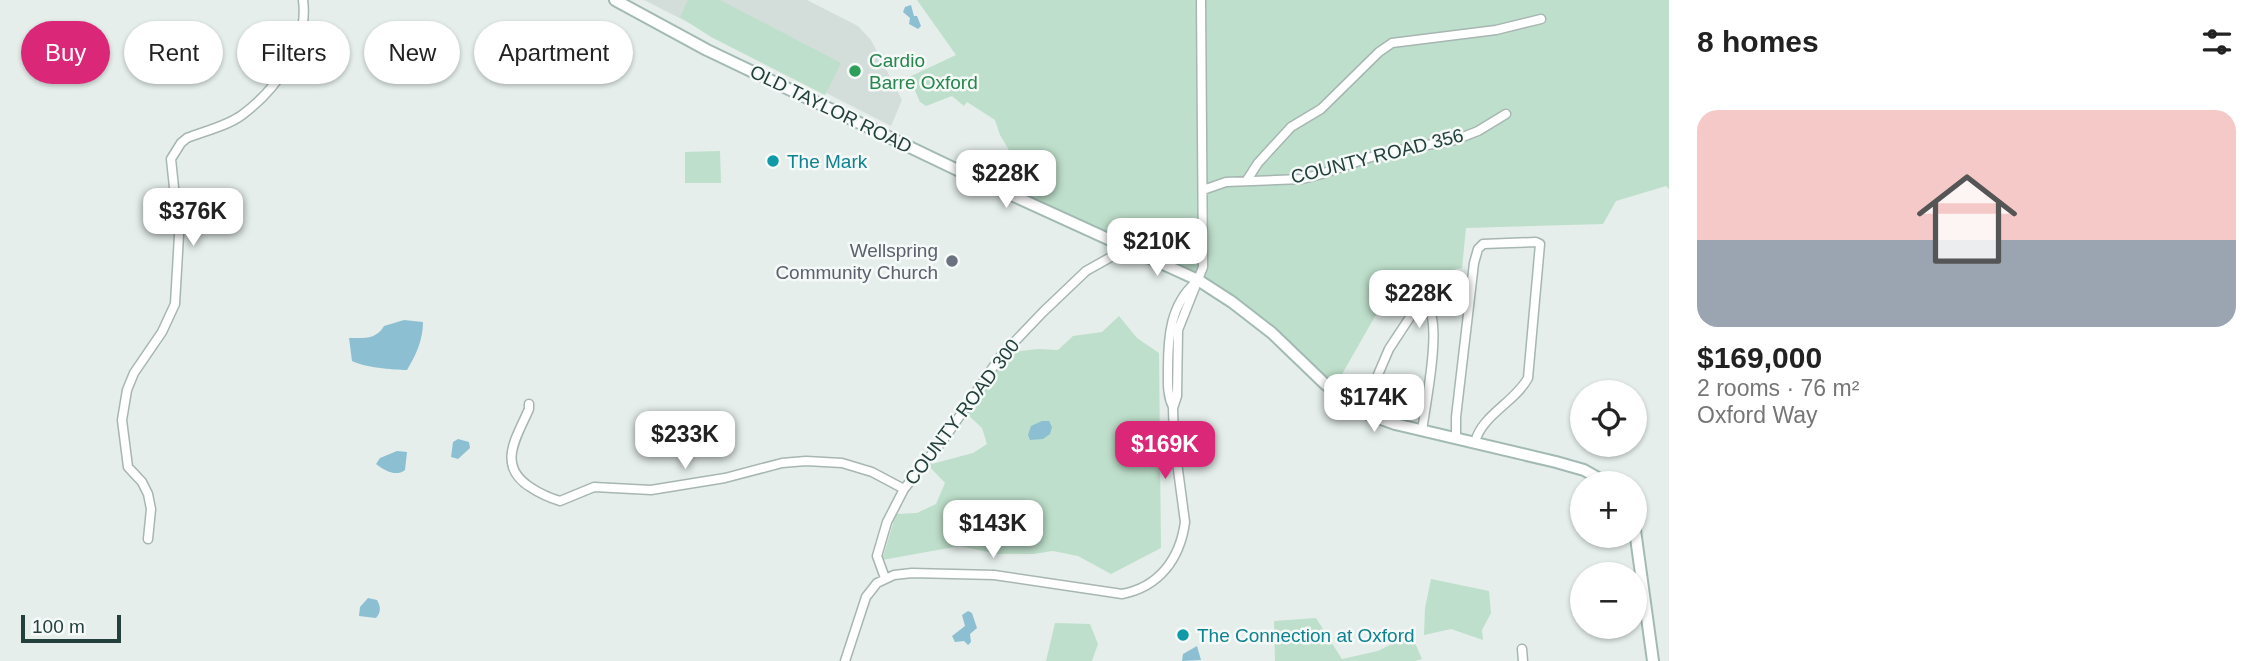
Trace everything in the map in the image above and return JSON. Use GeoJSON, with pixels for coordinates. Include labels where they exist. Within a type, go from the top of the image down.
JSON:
{"type":"FeatureCollection","features":[{"type":"Feature","properties":{"kind":"street"},"geometry":{"type":"LineString","coordinates":[[148,540],[151,509],[148,494],[142,482],[128,467],[122,420],[127,390],[134,373],[162,332],[175,304],[179,235],[171,159],[181,143],[240,116],[276,79],[301,38],[304,24],[303,0]]}},
{"type":"Feature","properties":{"kind":"street","name":"OLD TAYLOR ROAD"},"geometry":{"type":"LineString","coordinates":[[615,0],[638,6],[707,50],[1198,281],[1232,302],[1272,333],[1325,384],[1362,412],[1395,424],[1586,471]]}},
{"type":"Feature","properties":{"kind":"street"},"geometry":{"type":"LineString","coordinates":[[845,661],[866,597],[872,588],[885,578],[912,573],[993,575],[1122,594],[1135,592],[1154,582],[1175,559],[1184,535],[1185,522],[1174,440],[1173,408],[1177,396],[1178,330],[1203,267],[1201,0]]}},
{"type":"Feature","properties":{"kind":"street"},"geometry":{"type":"LineString","coordinates":[[1247,180],[1258,163],[1290,127],[1321,109],[1379,52],[1392,43],[1496,30],[1541,19]]}},
{"type":"Feature","properties":{"kind":"street","name":"COUNTY ROAD 356"},"geometry":{"type":"LineString","coordinates":[[1203,190],[1226,182],[1301,179],[1318,175],[1383,153],[1455,140],[1478,131],[1506,114]]}},
{"type":"Feature","properties":{"kind":"street"},"geometry":{"type":"LineString","coordinates":[[1456,438],[1456,417],[1474,263],[1478,249],[1483,244],[1536,242],[1540,244],[1528,378],[1522,388],[1478,431],[1475,442]]}},
{"type":"Feature","properties":{"kind":"street","name":"COUNTY ROAD 300"},"geometry":{"type":"LineString","coordinates":[[885,578],[877,556],[887,522],[904,489],[944,439],[1000,357],[1086,271],[1127,248]]}},
{"type":"Feature","properties":{"kind":"street"},"geometry":{"type":"LineString","coordinates":[[1362,412],[1389,349],[1416,309],[1428,308],[1434,318],[1433,348],[1422,431]]}},
{"type":"Feature","properties":{"kind":"street"},"geometry":{"type":"LineString","coordinates":[[529,404],[513,446],[512,466],[517,476],[526,484],[560,501],[594,487],[669,487],[724,478],[782,463],[806,461],[842,463],[872,472],[904,489]]}},
{"type":"Feature","properties":{"kind":"street"},"geometry":{"type":"LineString","coordinates":[[1637,548],[1653,661]]}},
{"type":"Feature","properties":{"kind":"street"},"geometry":{"type":"LineString","coordinates":[[1522,649],[1523,661]]}},
{"type":"Feature","properties":{"kind":"shaded area"},"geometry":{"type":"Polygon","coordinates":[[[644,0],[807,0],[858,26],[871,40],[902,100],[891,126],[644,0]]]}},
{"type":"Feature","properties":{"kind":"green space"},"geometry":{"type":"Polygon","coordinates":[[[688,0],[720,0],[841,63],[825,95],[711,37],[680,17],[688,0]]]}},
{"type":"Feature","properties":{"kind":"green space"},"geometry":{"type":"Polygon","coordinates":[[[917,0],[1669,0],[1669,189],[1666,186],[1616,201],[1603,224],[1466,228],[1462,268],[1394,283],[1333,390],[1274,334],[1198,280],[1018,198],[1019,167],[1000,135],[995,120],[967,102],[964,106],[952,96],[926,106],[920,102],[909,77],[956,55],[917,0]]]}},
{"type":"Feature","properties":{"kind":"green space"},"geometry":{"type":"Polygon","coordinates":[[[720,151],[721,183],[685,183],[685,152],[720,151]]]}},
{"type":"Feature","properties":{"kind":"green space"},"geometry":{"type":"Polygon","coordinates":[[[1119,316],[1137,338],[1159,353],[1161,548],[1111,574],[1078,556],[1053,551],[997,554],[960,546],[882,560],[896,514],[917,513],[936,504],[945,483],[928,465],[973,453],[987,444],[982,428],[967,414],[988,380],[1011,352],[1058,350],[1073,336],[1102,332],[1119,316]]]}},
{"type":"Feature","properties":{"kind":"green space"},"geometry":{"type":"Polygon","coordinates":[[[1431,579],[1489,591],[1491,613],[1482,630],[1483,640],[1451,629],[1424,635],[1425,608],[1431,579]]]}},
{"type":"Feature","properties":{"kind":"green space"},"geometry":{"type":"Polygon","coordinates":[[[1316,618],[1342,659],[1378,651],[1411,634],[1422,659],[1275,661],[1274,621],[1316,618]]]}},
{"type":"Feature","properties":{"kind":"green space"},"geometry":{"type":"Polygon","coordinates":[[[1055,623],[1090,624],[1098,644],[1092,661],[1046,661],[1055,623]]]}},
{"type":"Feature","properties":{"kind":"water"},"geometry":{"type":"Polygon","coordinates":[[[911,5],[921,26],[918,29],[909,24],[910,18],[903,12],[905,7],[911,5]]]}},
{"type":"Feature","properties":{"kind":"water"},"geometry":{"type":"Polygon","coordinates":[[[404,320],[423,322],[418,347],[407,370],[386,369],[352,361],[349,338],[373,336],[384,326],[404,320]]]}},
{"type":"Feature","properties":{"kind":"water"},"geometry":{"type":"Polygon","coordinates":[[[1049,421],[1052,427],[1050,434],[1043,439],[1030,440],[1028,435],[1031,426],[1049,421]]]}},
{"type":"Feature","properties":{"kind":"water"},"geometry":{"type":"Polygon","coordinates":[[[458,439],[469,442],[470,448],[458,459],[451,457],[453,442],[458,439]]]}},
{"type":"Feature","properties":{"kind":"water"},"geometry":{"type":"Polygon","coordinates":[[[397,451],[407,452],[405,470],[390,472],[376,464],[380,458],[397,451]]]}},
{"type":"Feature","properties":{"kind":"water"},"geometry":{"type":"Polygon","coordinates":[[[368,598],[377,600],[380,607],[376,618],[359,616],[360,607],[368,598]]]}},
{"type":"Feature","properties":{"kind":"water"},"geometry":{"type":"Polygon","coordinates":[[[968,611],[972,613],[977,628],[970,634],[971,642],[968,645],[964,641],[955,642],[952,636],[965,626],[962,615],[968,611]]]}},
{"type":"Feature","properties":{"kind":"water"},"geometry":{"type":"Polygon","coordinates":[[[1197,646],[1201,660],[1182,661],[1183,654],[1197,646]]]}},
{"type":"Feature","properties":{"kind":"place","name":"Cardio Barre Oxford"},"geometry":{"type":"Point","coordinates":[855,71]}},
{"type":"Feature","properties":{"kind":"place","name":"The Mark"},"geometry":{"type":"Point","coordinates":[773,161]}},
{"type":"Feature","properties":{"kind":"place","name":"Wellspring Community Church"},"geometry":{"type":"Point","coordinates":[952,261]}},
{"type":"Feature","properties":{"kind":"place","name":"The Connection at Oxford"},"geometry":{"type":"Point","coordinates":[1183,635]}}]}
